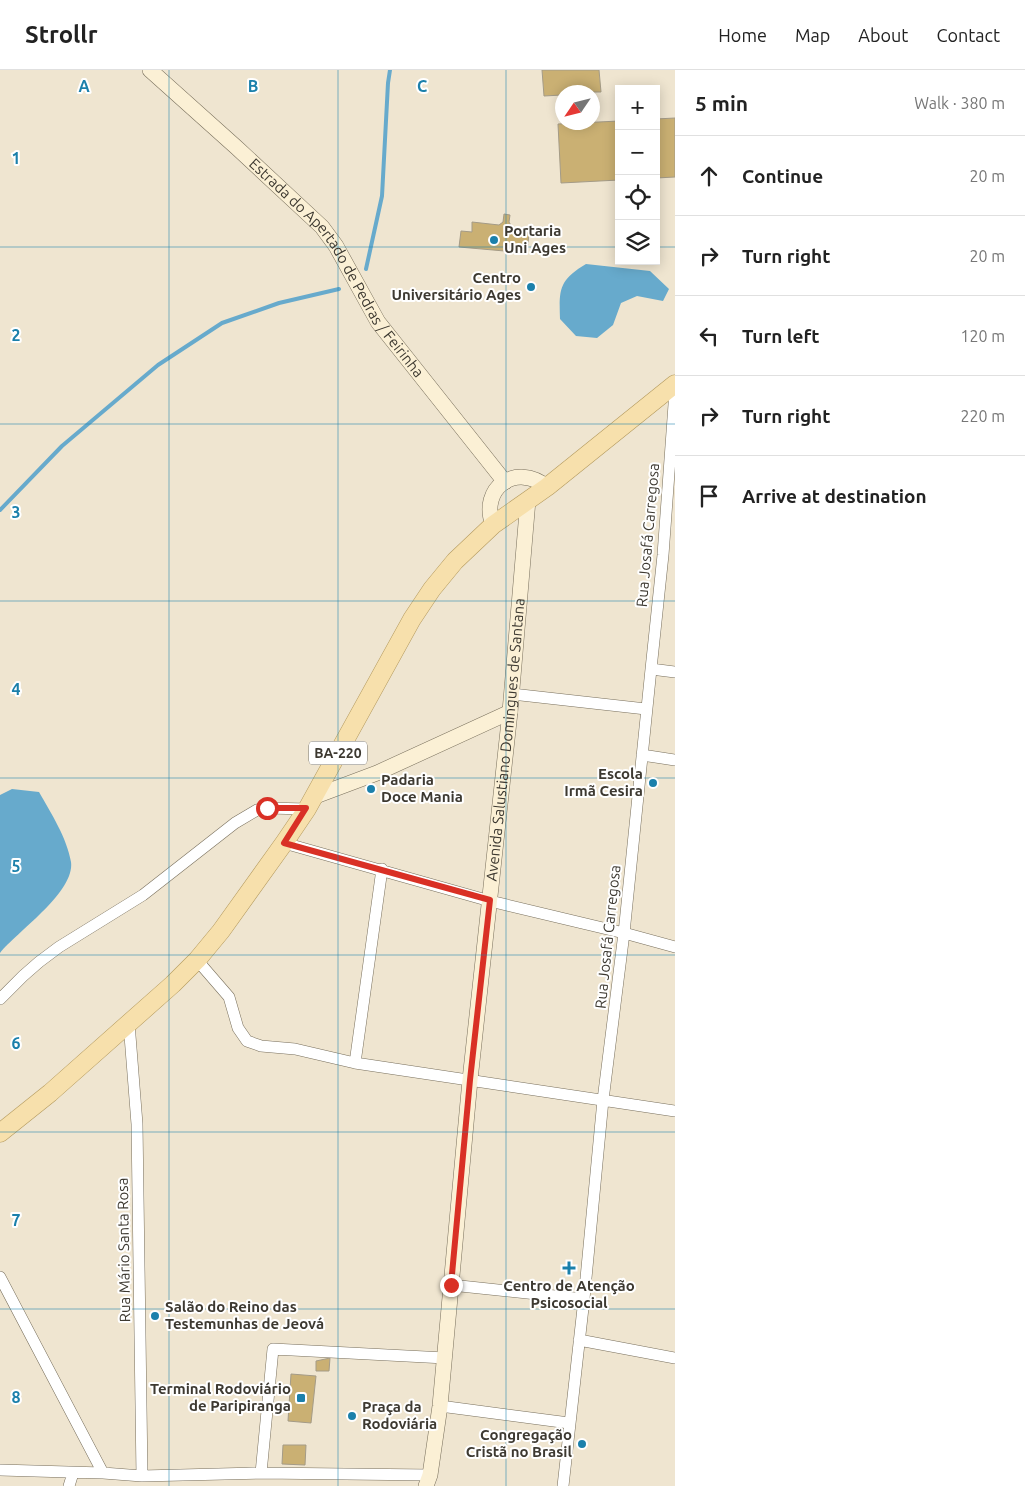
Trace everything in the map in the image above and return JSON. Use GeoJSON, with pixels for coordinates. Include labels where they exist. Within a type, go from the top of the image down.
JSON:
{"type":"FeatureCollection","features":[{"type":"Feature","properties":{"kind":"main road","name":"BA-220"},"geometry":{"type":"LineString","coordinates":[[1,1132],[50,1093],[129,1023],[197,960],[221,931],[310,803],[412,619],[432,589],[455,561],[493,525],[547,486],[675,384]]}},
{"type":"Feature","properties":{"kind":"street","name":"Estrada do Apertado de Pedras / Feirinha"},"geometry":{"type":"LineString","coordinates":[[150,70],[322,227],[336,246],[378,322],[505,482]]}},
{"type":"Feature","properties":{"kind":"street","name":"Rua Josafá Carregosa"},"geometry":{"type":"LineString","coordinates":[[563,1486],[604,1100],[624,933],[663,555],[675,391]]}},
{"type":"Feature","properties":{"kind":"street"},"geometry":{"type":"LineString","coordinates":[[493,525],[489,511],[492,498],[495,491],[505,482],[513,477],[524,476],[547,486]]}},
{"type":"Feature","properties":{"kind":"street","name":"Avenida Salustiano Domingues de Santana"},"geometry":{"type":"LineString","coordinates":[[428,1480],[440,1406],[445,1358],[470,1080],[512,694],[528,500]]}},
{"type":"Feature","properties":{"kind":"street"},"geometry":{"type":"LineString","coordinates":[[663,555],[675,556]]}},
{"type":"Feature","properties":{"kind":"street"},"geometry":{"type":"LineString","coordinates":[[651,669],[675,672]]}},
{"type":"Feature","properties":{"kind":"street"},"geometry":{"type":"LineString","coordinates":[[512,694],[646,709]]}},
{"type":"Feature","properties":{"kind":"street"},"geometry":{"type":"LineString","coordinates":[[0,1000],[22,976],[59,947],[143,895],[234,823],[256,810],[310,803],[510,712]]}},
{"type":"Feature","properties":{"kind":"street"},"geometry":{"type":"LineString","coordinates":[[642,755],[675,760]]}},
{"type":"Feature","properties":{"kind":"street"},"geometry":{"type":"LineString","coordinates":[[284,843],[490,900],[675,947]]}},
{"type":"Feature","properties":{"kind":"street"},"geometry":{"type":"LineString","coordinates":[[355,1062],[382,870]]}},
{"type":"Feature","properties":{"kind":"street"},"geometry":{"type":"LineString","coordinates":[[197,960],[229,997],[238,1028],[247,1041],[261,1046],[294,1049],[355,1062],[675,1110]]}},
{"type":"Feature","properties":{"kind":"street","name":"Rua Mário Santa Rosa"},"geometry":{"type":"LineString","coordinates":[[129,1023],[137,1124],[142,1476]]}},
{"type":"Feature","properties":{"kind":"street"},"geometry":{"type":"LineString","coordinates":[[0,1277],[103,1473]]}},
{"type":"Feature","properties":{"kind":"street"},"geometry":{"type":"LineString","coordinates":[[451,1285],[584,1298]]}},
{"type":"Feature","properties":{"kind":"street"},"geometry":{"type":"LineString","coordinates":[[579,1340],[675,1358]]}},
{"type":"Feature","properties":{"kind":"street"},"geometry":{"type":"LineString","coordinates":[[261,1473],[273,1348],[445,1358]]}},
{"type":"Feature","properties":{"kind":"street"},"geometry":{"type":"LineString","coordinates":[[440,1406],[569,1422]]}},
{"type":"Feature","properties":{"kind":"street"},"geometry":{"type":"LineString","coordinates":[[0,1470],[103,1473],[179,1481],[261,1473],[428,1480]]}},
{"type":"Feature","properties":{"kind":"street"},"geometry":{"type":"LineString","coordinates":[[69,1486],[73,1472]]}},
{"type":"Feature","properties":{"kind":"street"},"geometry":{"type":"LineString","coordinates":[[288,1486],[292,1474]]}},
{"type":"Feature","properties":{"kind":"water"},"geometry":{"type":"Polygon","coordinates":[[[586,264],[650,271],[669,289],[663,301],[637,296],[621,303],[613,325],[597,338],[576,336],[560,319],[560,300],[562,286],[570,275],[586,264]]]}},
{"type":"Feature","properties":{"kind":"water"},"geometry":{"type":"Polygon","coordinates":[[[12,789],[39,792],[62,835],[71,862],[70,874],[55,898],[0,953],[0,795],[12,789]]]}},
{"type":"Feature","properties":{"kind":"building"},"geometry":{"type":"Polygon","coordinates":[[[542,70],[599,70],[601,92],[600,85],[555,85],[555,95],[544,96],[542,70]]]}},
{"type":"Feature","properties":{"kind":"building"},"geometry":{"type":"Polygon","coordinates":[[[675,118],[675,177],[660,178],[660,119],[675,118]]]}},
{"type":"Feature","properties":{"kind":"building"},"geometry":{"type":"Polygon","coordinates":[[[615,121],[615,180],[561,183],[558,130],[600,130],[600,122],[615,121]]]}},
{"type":"Feature","properties":{"kind":"building","name":"Portaria Uni Ages"},"geometry":{"type":"Polygon","coordinates":[[[504,214],[510,215],[509,222],[515,232],[529,233],[527,253],[459,247],[461,231],[472,232],[472,222],[499,225],[503,222],[504,214]]]}},
{"type":"Feature","properties":{"kind":"building"},"geometry":{"type":"Polygon","coordinates":[[[330,1358],[329,1371],[316,1371],[316,1361],[330,1358]]]}},
{"type":"Feature","properties":{"kind":"building","name":"Terminal Rodoviário de Paripiranga"},"geometry":{"type":"Polygon","coordinates":[[[291,1374],[316,1376],[311,1423],[288,1421],[291,1374]]]}},
{"type":"Feature","properties":{"kind":"building"},"geometry":{"type":"Polygon","coordinates":[[[283,1445],[306,1445],[305,1465],[282,1464],[283,1445]]]}},
{"type":"Feature","properties":{"kind":"waterway"},"geometry":{"type":"LineString","coordinates":[[366,269],[382,196],[390,70]]}},
{"type":"Feature","properties":{"kind":"waterway"},"geometry":{"type":"LineString","coordinates":[[0,510],[62,446],[158,365],[222,323],[279,303],[339,289]]}},
{"type":"Feature","properties":{"kind":"place","name":"Portaria Uni Ages"},"geometry":{"type":"Point","coordinates":[494,240]}},
{"type":"Feature","properties":{"kind":"place","name":"Centro Universitário Ages"},"geometry":{"type":"Point","coordinates":[531,287]}},
{"type":"Feature","properties":{"kind":"place","name":"Escola Irmã Cesira"},"geometry":{"type":"Point","coordinates":[653,783]}},
{"type":"Feature","properties":{"kind":"place","name":"Padaria Doce Mania"},"geometry":{"type":"Point","coordinates":[371,789]}},
{"type":"Feature","properties":{"kind":"place","name":"Centro de Atenção Psicosocial"},"geometry":{"type":"Point","coordinates":[569,1268]}},
{"type":"Feature","properties":{"kind":"place","name":"Salão do Reino das Testemunhas de Jeová"},"geometry":{"type":"Point","coordinates":[155,1316]}},
{"type":"Feature","properties":{"kind":"place","name":"Terminal Rodoviário de Paripiranga"},"geometry":{"type":"Point","coordinates":[301,1398]}},
{"type":"Feature","properties":{"kind":"place","name":"Praça da Rodoviária"},"geometry":{"type":"Point","coordinates":[352,1416]}},
{"type":"Feature","properties":{"kind":"place","name":"Congregação Cristã no Brasil"},"geometry":{"type":"Point","coordinates":[582,1444]}},
{"type":"Feature","properties":{"kind":"route"},"geometry":{"type":"LineString","coordinates":[[267,808],[306,808],[284,843],[490,900],[470,1080],[451,1285]]}}]}
